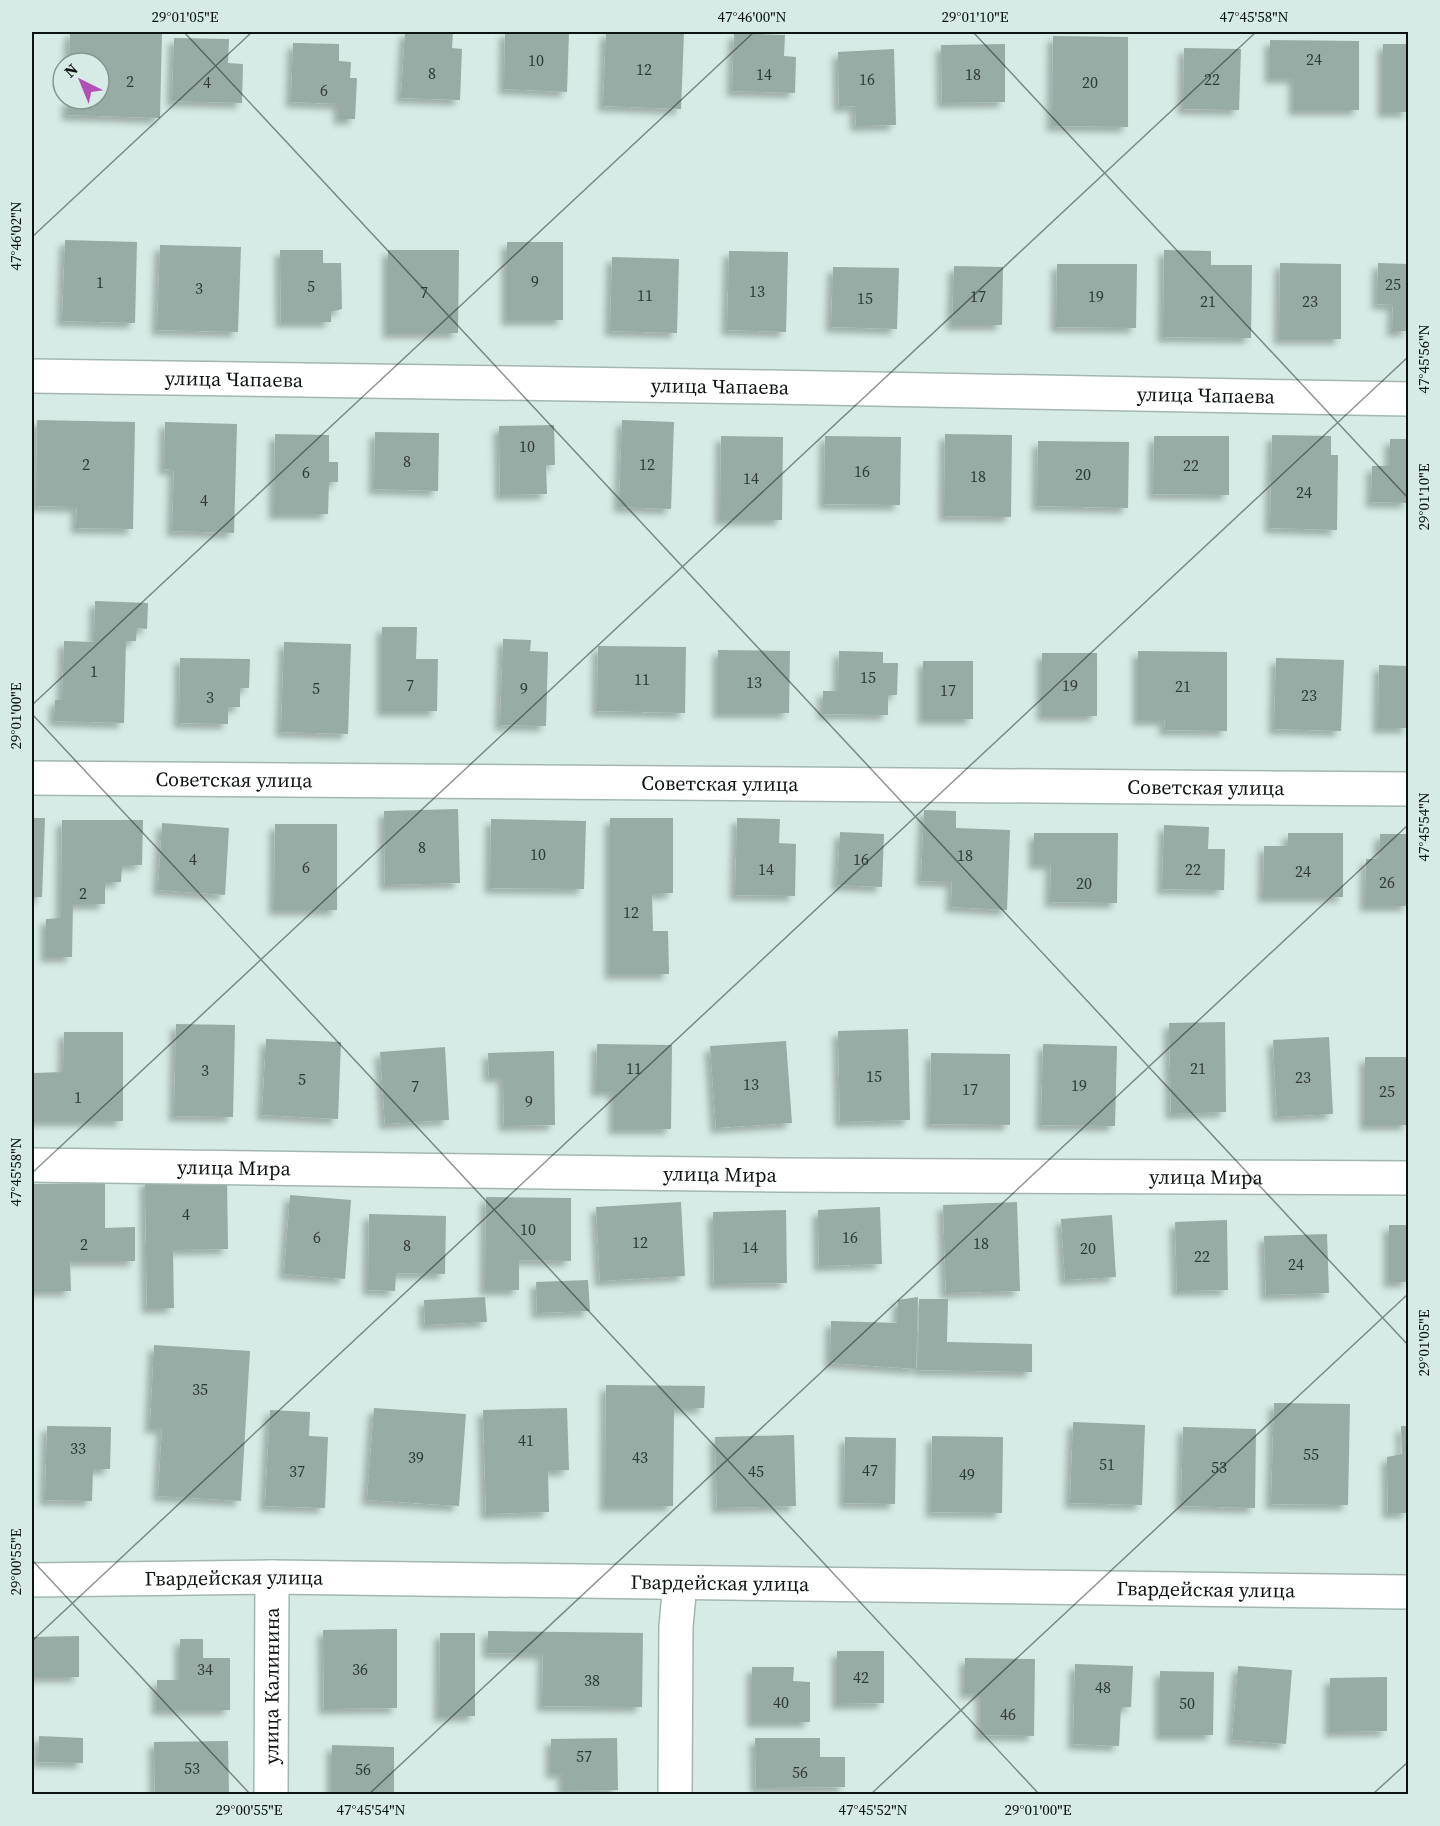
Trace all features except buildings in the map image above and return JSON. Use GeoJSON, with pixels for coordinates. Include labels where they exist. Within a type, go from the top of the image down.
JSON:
{"type":"FeatureCollection","features":[{"type":"Feature","properties":{"kind":"street","name":"улица Чапаева"},"geometry":{"type":"LineString","coordinates":[[32,376],[1408,399]]}},
{"type":"Feature","properties":{"kind":"street","name":"Советская улица"},"geometry":{"type":"LineString","coordinates":[[32,778],[1408,789]]}},
{"type":"Feature","properties":{"kind":"street","name":"улица Мира"},"geometry":{"type":"LineString","coordinates":[[32,1165],[729,1175],[1408,1178]]}},
{"type":"Feature","properties":{"kind":"street","name":"Гвардейская улица"},"geometry":{"type":"LineString","coordinates":[[32,1580],[272,1577],[1408,1592]]}},
{"type":"Feature","properties":{"kind":"street","name":"улица Калинина"},"geometry":{"type":"LineString","coordinates":[[271,1794],[272,1577]]}},
{"type":"Feature","properties":{"kind":"street"},"geometry":{"type":"LineString","coordinates":[[675,1794],[676,1626],[680,1583]]}}]}
